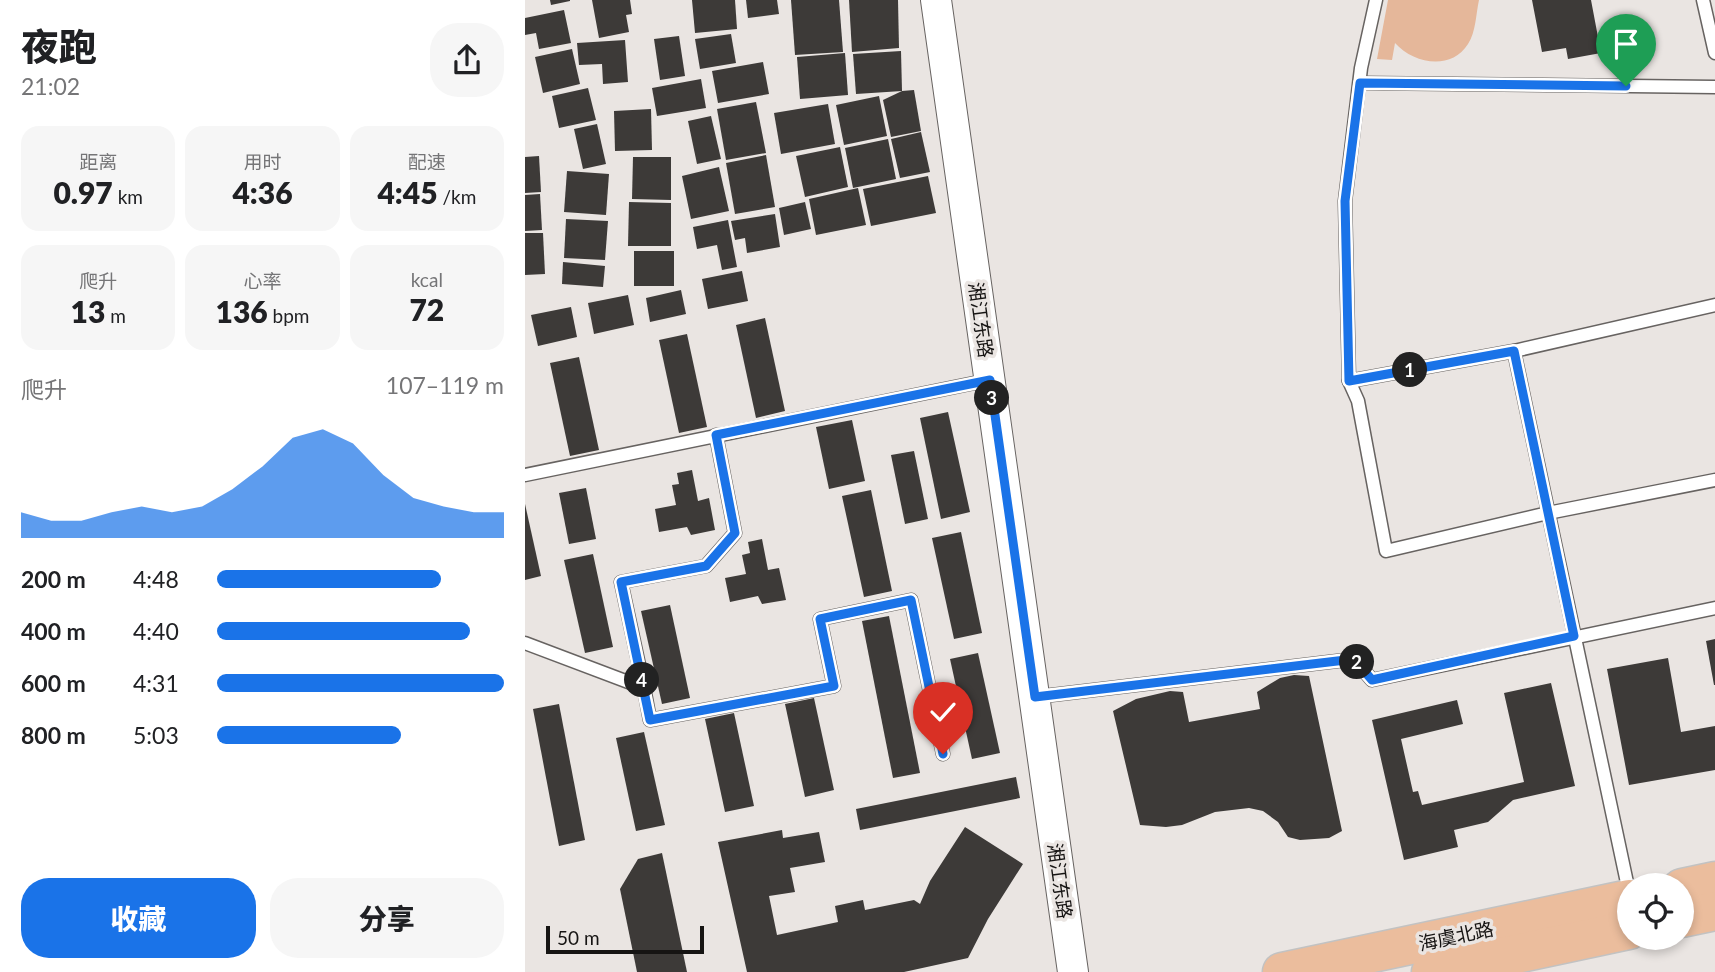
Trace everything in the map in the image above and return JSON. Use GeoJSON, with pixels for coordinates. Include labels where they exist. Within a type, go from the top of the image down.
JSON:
{"type":"FeatureCollection","features":[{"type":"Feature","properties":{"kind":"main road"},"geometry":{"type":"LineString","coordinates":[[1694,885],[1715,881]]}},
{"type":"Feature","properties":{"kind":"main road","name":"海虞北路"},"geometry":{"type":"LineString","coordinates":[[1282,972],[1617,902]]}},
{"type":"Feature","properties":{"kind":"main road"},"geometry":{"type":"LineString","coordinates":[[1694,915],[1715,911]]}},
{"type":"Feature","properties":{"kind":"main road","name":"海虞北路"},"geometry":{"type":"LineString","coordinates":[[1431,972],[1617,933]]}},
{"type":"Feature","properties":{"kind":"street","name":"湘江东路"},"geometry":{"type":"LineString","coordinates":[[936,0],[1073,972]]}},
{"type":"Feature","properties":{"kind":"lane"},"geometry":{"type":"LineString","coordinates":[[1375,0],[1360,83],[1345,201],[1349,381],[1358,401],[1386,551],[1548,513],[1715,480]]}},
{"type":"Feature","properties":{"kind":"lane"},"geometry":{"type":"LineString","coordinates":[[1703,0],[1715,54]]}},
{"type":"Feature","properties":{"kind":"lane"},"geometry":{"type":"LineString","coordinates":[[1360,83],[1715,87]]}},
{"type":"Feature","properties":{"kind":"lane"},"geometry":{"type":"LineString","coordinates":[[1349,381],[1514,351],[1715,305]]}},
{"type":"Feature","properties":{"kind":"lane"},"geometry":{"type":"LineString","coordinates":[[1514,351],[1625,873]]}},
{"type":"Feature","properties":{"kind":"lane"},"geometry":{"type":"LineString","coordinates":[[525,475],[990,380]]}},
{"type":"Feature","properties":{"kind":"lane"},"geometry":{"type":"LineString","coordinates":[[716,435],[735,533],[706,566],[621,582],[650,720],[834,686],[820,619],[911,600],[943,754]]}},
{"type":"Feature","properties":{"kind":"lane"},"geometry":{"type":"LineString","coordinates":[[1035,697],[1354,659],[1372,680],[1715,608]]}},
{"type":"Feature","properties":{"kind":"lane"},"geometry":{"type":"LineString","coordinates":[[525,643],[644,688]]}},
{"type":"Feature","properties":{"kind":"shaded area"},"geometry":{"type":"Polygon","coordinates":[[[1388,0],[1479,0],[1471,39],[1461,53],[1442,61],[1422,60],[1395,43],[1392,60],[1377,59],[1388,0]]]}},
{"type":"Feature","properties":{"kind":"building"},"geometry":{"type":"Polygon","coordinates":[[[550,0],[570,0],[570,1],[551,5],[550,0]]]}},
{"type":"Feature","properties":{"kind":"building"},"geometry":{"type":"Polygon","coordinates":[[[592,0],[630,0],[632,14],[626,15],[629,32],[599,38],[592,0]]]}},
{"type":"Feature","properties":{"kind":"building"},"geometry":{"type":"Polygon","coordinates":[[[692,0],[735,0],[737,29],[695,33],[692,0]]]}},
{"type":"Feature","properties":{"kind":"building"},"geometry":{"type":"Polygon","coordinates":[[[746,0],[777,0],[779,14],[748,18],[746,0]]]}},
{"type":"Feature","properties":{"kind":"building"},"geometry":{"type":"Polygon","coordinates":[[[791,0],[839,0],[843,52],[795,55],[791,0]]]}},
{"type":"Feature","properties":{"kind":"building"},"geometry":{"type":"Polygon","coordinates":[[[849,0],[898,0],[899,48],[852,52],[849,0]]]}},
{"type":"Feature","properties":{"kind":"building"},"geometry":{"type":"Polygon","coordinates":[[[1532,0],[1591,0],[1601,53],[1568,59],[1566,48],[1542,52],[1532,0]]]}},
{"type":"Feature","properties":{"kind":"building"},"geometry":{"type":"Polygon","coordinates":[[[564,10],[571,43],[539,49],[536,33],[525,35],[525,18],[564,10]]]}},
{"type":"Feature","properties":{"kind":"building"},"geometry":{"type":"Polygon","coordinates":[[[731,34],[736,63],[700,69],[695,39],[731,34]]]}},
{"type":"Feature","properties":{"kind":"building"},"geometry":{"type":"Polygon","coordinates":[[[679,36],[685,76],[660,80],[654,39],[679,36]]]}},
{"type":"Feature","properties":{"kind":"building"},"geometry":{"type":"Polygon","coordinates":[[[625,40],[628,82],[603,84],[602,64],[579,65],[577,43],[625,40]]]}},
{"type":"Feature","properties":{"kind":"building"},"geometry":{"type":"Polygon","coordinates":[[[572,49],[580,84],[543,93],[535,57],[572,49]]]}},
{"type":"Feature","properties":{"kind":"building"},"geometry":{"type":"Polygon","coordinates":[[[901,51],[902,91],[856,94],[853,54],[901,51]]]}},
{"type":"Feature","properties":{"kind":"building"},"geometry":{"type":"Polygon","coordinates":[[[845,53],[848,95],[800,99],[797,57],[845,53]]]}},
{"type":"Feature","properties":{"kind":"building"},"geometry":{"type":"Polygon","coordinates":[[[763,62],[769,94],[718,103],[712,71],[763,62]]]}},
{"type":"Feature","properties":{"kind":"building"},"geometry":{"type":"Polygon","coordinates":[[[701,79],[706,108],[657,116],[652,88],[701,79]]]}},
{"type":"Feature","properties":{"kind":"building"},"geometry":{"type":"Polygon","coordinates":[[[588,88],[596,120],[559,128],[552,96],[588,88]]]}},
{"type":"Feature","properties":{"kind":"building"},"geometry":{"type":"Polygon","coordinates":[[[914,90],[921,131],[891,137],[883,100],[902,91],[914,90]]]}},
{"type":"Feature","properties":{"kind":"building"},"geometry":{"type":"Polygon","coordinates":[[[879,96],[887,136],[844,145],[836,105],[879,96]]]}},
{"type":"Feature","properties":{"kind":"building"},"geometry":{"type":"Polygon","coordinates":[[[756,102],[766,153],[726,160],[717,109],[756,102]]]}},
{"type":"Feature","properties":{"kind":"building"},"geometry":{"type":"Polygon","coordinates":[[[828,104],[835,144],[781,154],[774,113],[828,104]]]}},
{"type":"Feature","properties":{"kind":"building"},"geometry":{"type":"Polygon","coordinates":[[[651,109],[652,150],[615,151],[614,111],[651,109]]]}},
{"type":"Feature","properties":{"kind":"building"},"geometry":{"type":"Polygon","coordinates":[[[711,116],[721,159],[697,164],[688,121],[711,116]]]}},
{"type":"Feature","properties":{"kind":"building"},"geometry":{"type":"Polygon","coordinates":[[[597,124],[606,164],[583,169],[574,129],[597,124]]]}},
{"type":"Feature","properties":{"kind":"building"},"geometry":{"type":"Polygon","coordinates":[[[921,132],[930,172],[900,178],[891,139],[921,132]]]}},
{"type":"Feature","properties":{"kind":"building"},"geometry":{"type":"Polygon","coordinates":[[[888,139],[896,179],[853,188],[845,148],[888,139]]]}},
{"type":"Feature","properties":{"kind":"building"},"geometry":{"type":"Polygon","coordinates":[[[840,147],[848,187],[805,197],[796,156],[840,147]]]}},
{"type":"Feature","properties":{"kind":"building"},"geometry":{"type":"Polygon","coordinates":[[[766,155],[775,207],[735,214],[726,163],[766,155]]]}},
{"type":"Feature","properties":{"kind":"building"},"geometry":{"type":"Polygon","coordinates":[[[539,156],[541,192],[525,193],[525,157],[539,156]]]}},
{"type":"Feature","properties":{"kind":"building"},"geometry":{"type":"Polygon","coordinates":[[[633,157],[671,157],[671,200],[632,199],[633,157]]]}},
{"type":"Feature","properties":{"kind":"building"},"geometry":{"type":"Polygon","coordinates":[[[719,167],[729,211],[691,219],[682,176],[719,167]]]}},
{"type":"Feature","properties":{"kind":"building"},"geometry":{"type":"Polygon","coordinates":[[[567,171],[609,174],[606,215],[564,212],[567,171]]]}},
{"type":"Feature","properties":{"kind":"building"},"geometry":{"type":"Polygon","coordinates":[[[928,176],[936,213],[871,226],[863,189],[928,176]]]}},
{"type":"Feature","properties":{"kind":"building"},"geometry":{"type":"Polygon","coordinates":[[[858,188],[866,225],[816,235],[809,199],[858,188]]]}},
{"type":"Feature","properties":{"kind":"building"},"geometry":{"type":"Polygon","coordinates":[[[540,194],[542,230],[525,231],[525,195],[540,194]]]}},
{"type":"Feature","properties":{"kind":"building"},"geometry":{"type":"Polygon","coordinates":[[[629,202],[671,203],[671,246],[628,246],[629,202]]]}},
{"type":"Feature","properties":{"kind":"building"},"geometry":{"type":"Polygon","coordinates":[[[805,202],[811,229],[784,235],[779,208],[805,202]]]}},
{"type":"Feature","properties":{"kind":"building"},"geometry":{"type":"Polygon","coordinates":[[[775,214],[780,247],[747,253],[745,238],[735,240],[731,221],[775,214]]]}},
{"type":"Feature","properties":{"kind":"building"},"geometry":{"type":"Polygon","coordinates":[[[566,219],[608,221],[605,260],[564,258],[566,219]]]}},
{"type":"Feature","properties":{"kind":"building"},"geometry":{"type":"Polygon","coordinates":[[[728,220],[737,267],[722,270],[717,245],[697,249],[693,227],[728,220]]]}},
{"type":"Feature","properties":{"kind":"building"},"geometry":{"type":"Polygon","coordinates":[[[525,233],[543,233],[545,274],[525,275],[525,233]]]}},
{"type":"Feature","properties":{"kind":"building"},"geometry":{"type":"Polygon","coordinates":[[[634,251],[674,251],[674,286],[634,286],[634,251]]]}},
{"type":"Feature","properties":{"kind":"building"},"geometry":{"type":"Polygon","coordinates":[[[563,262],[605,266],[603,287],[562,284],[563,262]]]}},
{"type":"Feature","properties":{"kind":"building"},"geometry":{"type":"Polygon","coordinates":[[[742,271],[748,301],[708,309],[702,279],[742,271]]]}},
{"type":"Feature","properties":{"kind":"building"},"geometry":{"type":"Polygon","coordinates":[[[681,290],[686,314],[650,322],[646,298],[681,290]]]}},
{"type":"Feature","properties":{"kind":"building"},"geometry":{"type":"Polygon","coordinates":[[[628,295],[634,325],[594,334],[588,303],[628,295]]]}},
{"type":"Feature","properties":{"kind":"building"},"geometry":{"type":"Polygon","coordinates":[[[571,307],[577,337],[538,346],[531,315],[571,307]]]}},
{"type":"Feature","properties":{"kind":"building"},"geometry":{"type":"Polygon","coordinates":[[[765,318],[785,411],[756,418],[736,325],[765,318]]]}},
{"type":"Feature","properties":{"kind":"building"},"geometry":{"type":"Polygon","coordinates":[[[687,334],[707,427],[679,433],[659,340],[687,334]]]}},
{"type":"Feature","properties":{"kind":"building"},"geometry":{"type":"Polygon","coordinates":[[[579,357],[599,450],[570,456],[550,363],[579,357]]]}},
{"type":"Feature","properties":{"kind":"building"},"geometry":{"type":"Polygon","coordinates":[[[948,412],[970,512],[941,519],[920,418],[948,412]]]}},
{"type":"Feature","properties":{"kind":"building"},"geometry":{"type":"Polygon","coordinates":[[[852,420],[865,481],[829,489],[816,427],[852,420]]]}},
{"type":"Feature","properties":{"kind":"building"},"geometry":{"type":"Polygon","coordinates":[[[914,451],[928,519],[905,524],[891,455],[914,451]]]}},
{"type":"Feature","properties":{"kind":"building"},"geometry":{"type":"Polygon","coordinates":[[[692,470],[698,501],[709,498],[715,530],[691,535],[687,527],[659,532],[655,509],[676,505],[672,485],[679,484],[677,473],[692,470]]]}},
{"type":"Feature","properties":{"kind":"building"},"geometry":{"type":"Polygon","coordinates":[[[586,488],[596,539],[569,544],[559,493],[586,488]]]}},
{"type":"Feature","properties":{"kind":"building"},"geometry":{"type":"Polygon","coordinates":[[[871,490],[892,591],[864,597],[842,496],[871,490]]]}},
{"type":"Feature","properties":{"kind":"building"},"geometry":{"type":"Polygon","coordinates":[[[525,504],[541,576],[525,580],[525,504]]]}},
{"type":"Feature","properties":{"kind":"building"},"geometry":{"type":"Polygon","coordinates":[[[961,532],[982,633],[954,639],[932,538],[961,532]]]}},
{"type":"Feature","properties":{"kind":"building"},"geometry":{"type":"Polygon","coordinates":[[[762,539],[768,570],[779,568],[786,600],[762,604],[758,596],[730,602],[725,578],[746,574],[742,555],[750,553],[748,542],[762,539]]]}},
{"type":"Feature","properties":{"kind":"building"},"geometry":{"type":"Polygon","coordinates":[[[593,554],[613,647],[585,653],[564,560],[593,554]]]}},
{"type":"Feature","properties":{"kind":"building"},"geometry":{"type":"Polygon","coordinates":[[[670,605],[690,698],[662,704],[641,611],[670,605]]]}},
{"type":"Feature","properties":{"kind":"building"},"geometry":{"type":"Polygon","coordinates":[[[889,616],[920,773],[893,778],[862,621],[889,616]]]}},
{"type":"Feature","properties":{"kind":"building"},"geometry":{"type":"Polygon","coordinates":[[[1715,639],[1715,685],[1714,685],[1706,641],[1715,639]]]}},
{"type":"Feature","properties":{"kind":"building"},"geometry":{"type":"Polygon","coordinates":[[[978,653],[1000,753],[972,759],[950,659],[978,653]]]}},
{"type":"Feature","properties":{"kind":"building"},"geometry":{"type":"Polygon","coordinates":[[[1668,658],[1681,732],[1715,726],[1715,770],[1629,785],[1607,669],[1668,658]]]}},
{"type":"Feature","properties":{"kind":"building"},"geometry":{"type":"Polygon","coordinates":[[[1309,676],[1342,831],[1329,838],[1300,840],[1288,837],[1278,822],[1263,811],[1249,808],[1215,812],[1182,825],[1140,825],[1113,711],[1136,699],[1170,691],[1183,692],[1189,722],[1260,709],[1257,692],[1280,678],[1309,676]]]}},
{"type":"Feature","properties":{"kind":"building"},"geometry":{"type":"Polygon","coordinates":[[[1551,683],[1575,786],[1513,800],[1488,822],[1454,830],[1458,847],[1404,860],[1372,720],[1457,700],[1463,724],[1401,739],[1413,792],[1418,791],[1422,805],[1524,782],[1504,693],[1551,683]]]}},
{"type":"Feature","properties":{"kind":"building"},"geometry":{"type":"Polygon","coordinates":[[[814,698],[834,790],[805,797],[785,704],[814,698]]]}},
{"type":"Feature","properties":{"kind":"building"},"geometry":{"type":"Polygon","coordinates":[[[559,704],[585,840],[559,846],[533,709],[559,704]]]}},
{"type":"Feature","properties":{"kind":"building"},"geometry":{"type":"Polygon","coordinates":[[[734,713],[754,806],[725,812],[705,719],[734,713]]]}},
{"type":"Feature","properties":{"kind":"building"},"geometry":{"type":"Polygon","coordinates":[[[644,732],[665,825],[636,831],[616,738],[644,732]]]}},
{"type":"Feature","properties":{"kind":"building"},"geometry":{"type":"Polygon","coordinates":[[[1016,777],[1020,798],[860,830],[856,809],[1016,777]]]}},
{"type":"Feature","properties":{"kind":"building"},"geometry":{"type":"Polygon","coordinates":[[[965,827],[1023,864],[988,919],[968,958],[904,972],[747,972],[718,842],[782,830],[783,838],[819,832],[825,862],[790,868],[795,892],[769,896],[777,935],[838,922],[835,906],[863,900],[865,910],[914,900],[920,904],[930,881],[965,827]]]}},
{"type":"Feature","properties":{"kind":"building"},"geometry":{"type":"Polygon","coordinates":[[[662,853],[687,972],[637,972],[620,889],[638,859],[662,853]]]}},
{"type":"Feature","properties":{"kind":"route"},"geometry":{"type":"LineString","coordinates":[[943,754],[911,600],[820,619],[834,686],[650,720],[621,582],[706,566],[735,533],[716,435],[990,380],[1035,697],[1354,659],[1372,680],[1574,636],[1514,351],[1349,381],[1345,201],[1360,83],[1626,86]]}}]}
